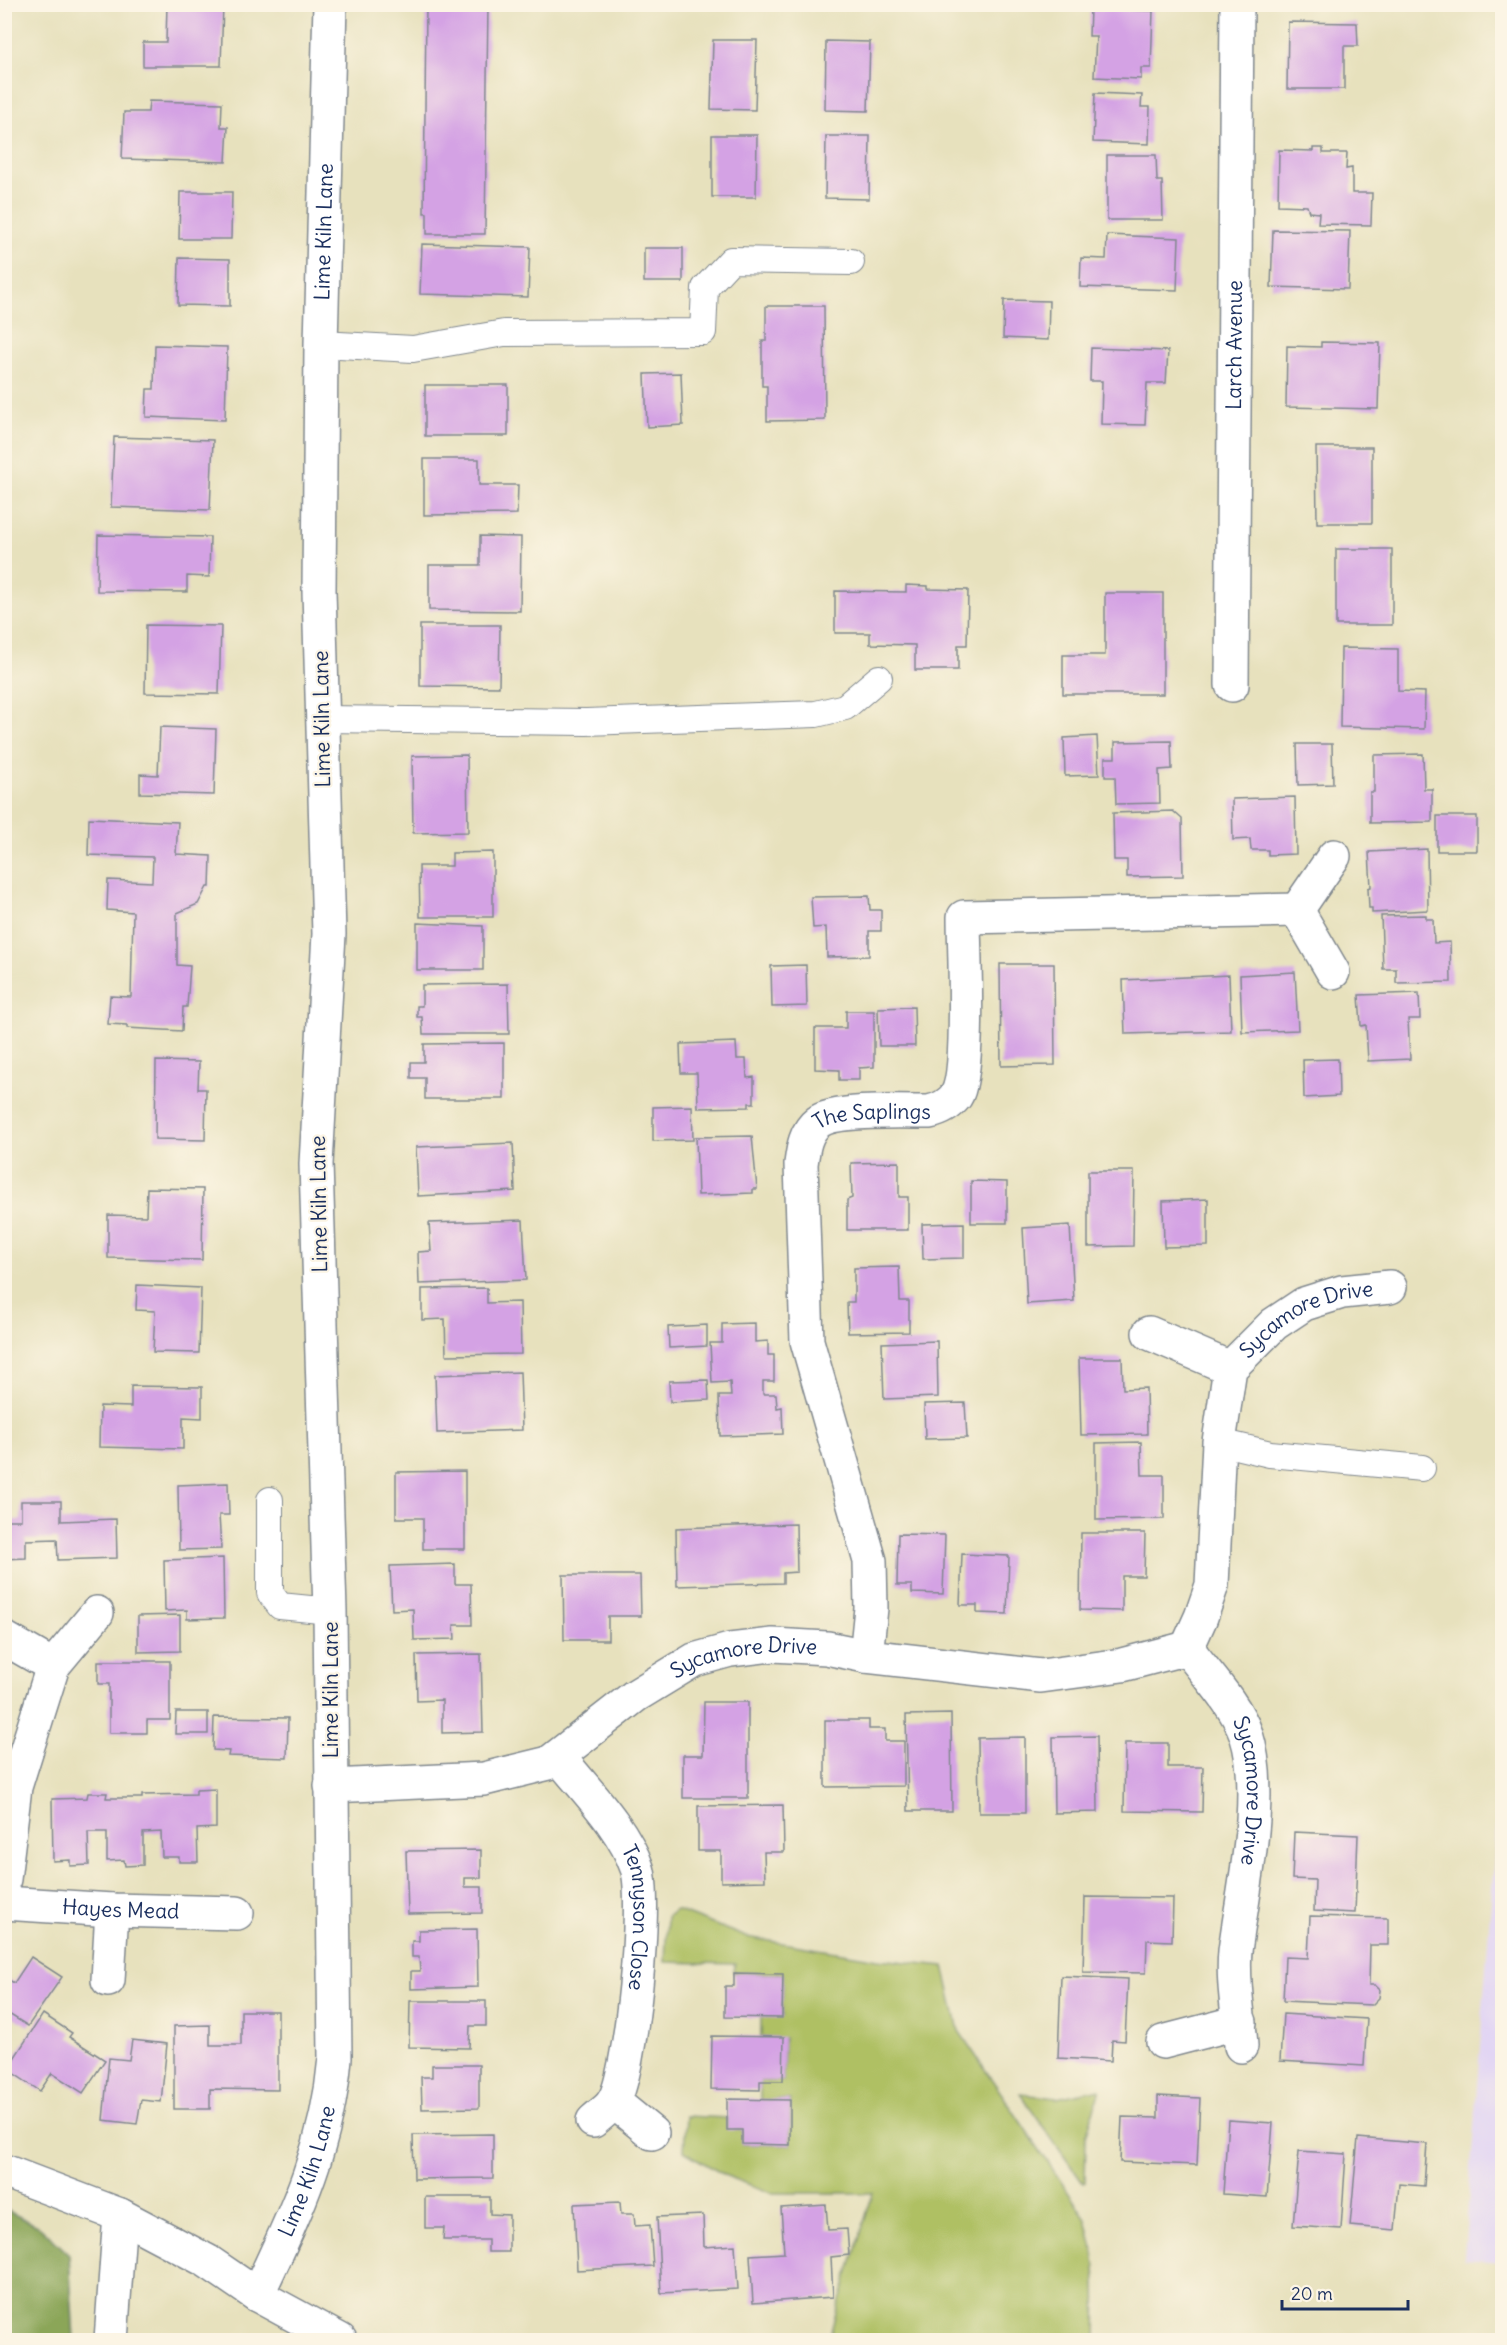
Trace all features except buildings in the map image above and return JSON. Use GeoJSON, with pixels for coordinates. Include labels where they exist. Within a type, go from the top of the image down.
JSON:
{"type":"FeatureCollection","features":[{"type":"Feature","properties":{"kind":"street","name":"Lime Kiln Lane"},"geometry":{"type":"LineString","coordinates":[[257,2295],[313,2171],[332,2096],[335,2058],[330,1611],[316,1164],[328,934],[319,618],[321,344],[330,4]]}},
{"type":"Feature","properties":{"kind":"street","name":"Larch Avenue"},"geometry":{"type":"LineString","coordinates":[[1232,685],[1237,4]]}},
{"type":"Feature","properties":{"kind":"street"},"geometry":{"type":"LineString","coordinates":[[1333,972],[1297,910],[1334,856]]}},
{"type":"Feature","properties":{"kind":"street","name":"The Saplings"},"geometry":{"type":"LineString","coordinates":[[866,1656],[871,1608],[870,1560],[807,1341],[801,1164],[807,1137],[818,1122],[828,1117],[856,1113],[929,1112],[938,1110],[954,1098],[964,1070],[964,917],[1297,910]]}},
{"type":"Feature","properties":{"kind":"street","name":"Sycamore Drive"},"geometry":{"type":"LineString","coordinates":[[331,1786],[484,1779],[526,1770],[559,1757],[635,1696],[694,1660],[714,1653],[773,1645],[827,1648],[866,1656],[1041,1676],[1122,1665],[1186,1648],[1201,1617],[1212,1585],[1219,1442],[1230,1368],[1274,1324],[1304,1304],[1342,1292],[1390,1287]]}},
{"type":"Feature","properties":{"kind":"street","name":"Sycamore Drive"},"geometry":{"type":"LineString","coordinates":[[1149,1333],[1230,1368]]}},
{"type":"Feature","properties":{"kind":"street"},"geometry":{"type":"LineString","coordinates":[[4,1879],[15,1786],[53,1666],[97,1613]]}},
{"type":"Feature","properties":{"kind":"street"},"geometry":{"type":"LineString","coordinates":[[4,1638],[53,1666]]}},
{"type":"Feature","properties":{"kind":"street","name":"Sycamore Drive"},"geometry":{"type":"LineString","coordinates":[[1163,2042],[1240,2034],[1234,1968],[1251,1844],[1252,1767],[1250,1748],[1241,1722],[1186,1648]]}},
{"type":"Feature","properties":{"kind":"street","name":"Tennyson Close"},"geometry":{"type":"LineString","coordinates":[[559,1757],[627,1847],[638,1870],[641,1905],[629,2032],[603,2111],[652,2133]]}},
{"type":"Feature","properties":{"kind":"street","name":"Hayes Mead"},"geometry":{"type":"LineString","coordinates":[[4,1903],[112,1910],[237,1913]]}},
{"type":"Feature","properties":{"kind":"street"},"geometry":{"type":"LineString","coordinates":[[108,1980],[112,1910]]}},
{"type":"Feature","properties":{"kind":"street"},"geometry":{"type":"LineString","coordinates":[[4,2171],[120,2215],[207,2261],[257,2295],[340,2340]]}},
{"type":"Feature","properties":{"kind":"street"},"geometry":{"type":"LineString","coordinates":[[111,2340],[120,2215]]}},
{"type":"Feature","properties":{"kind":"lane"},"geometry":{"type":"LineString","coordinates":[[321,344],[413,349],[504,333],[703,332],[705,288],[731,260],[851,262]]}},
{"type":"Feature","properties":{"kind":"lane"},"geometry":{"type":"LineString","coordinates":[[322,719],[585,723],[816,714],[846,706],[879,678]]}},
{"type":"Feature","properties":{"kind":"lane"},"geometry":{"type":"LineString","coordinates":[[1219,1442],[1270,1454],[1422,1468]]}},
{"type":"Feature","properties":{"kind":"lane"},"geometry":{"type":"LineString","coordinates":[[270,1500],[270,1593],[280,1606],[330,1611]]}},
{"type":"Feature","properties":{"kind":"shaded area"},"geometry":{"type":"Polygon","coordinates":[[[1502,1755],[1502,2262],[1464,2259],[1502,1755]]]}},
{"type":"Feature","properties":{"kind":"green space"},"geometry":{"type":"Polygon","coordinates":[[[676,1910],[746,1937],[878,1959],[944,1966],[959,2031],[1085,2217],[1094,2263],[1096,2340],[828,2340],[873,2193],[772,2193],[724,2175],[684,2151],[686,2116],[727,2118],[727,2129],[742,2130],[742,2144],[790,2145],[790,2100],[760,2100],[760,2081],[783,2081],[784,2038],[761,2037],[761,2017],[782,2017],[783,1974],[734,1973],[735,1964],[665,1962],[667,1917],[676,1910]]]}},
{"type":"Feature","properties":{"kind":"green space"},"geometry":{"type":"Polygon","coordinates":[[[1100,2089],[1086,2137],[1085,2182],[1083,2183],[1020,2094],[1057,2098],[1100,2089]]]}},
{"type":"Feature","properties":{"kind":"green space"},"geometry":{"type":"Polygon","coordinates":[[[4,2209],[40,2227],[69,2254],[74,2340],[5,2340],[4,2209]]]}}]}
